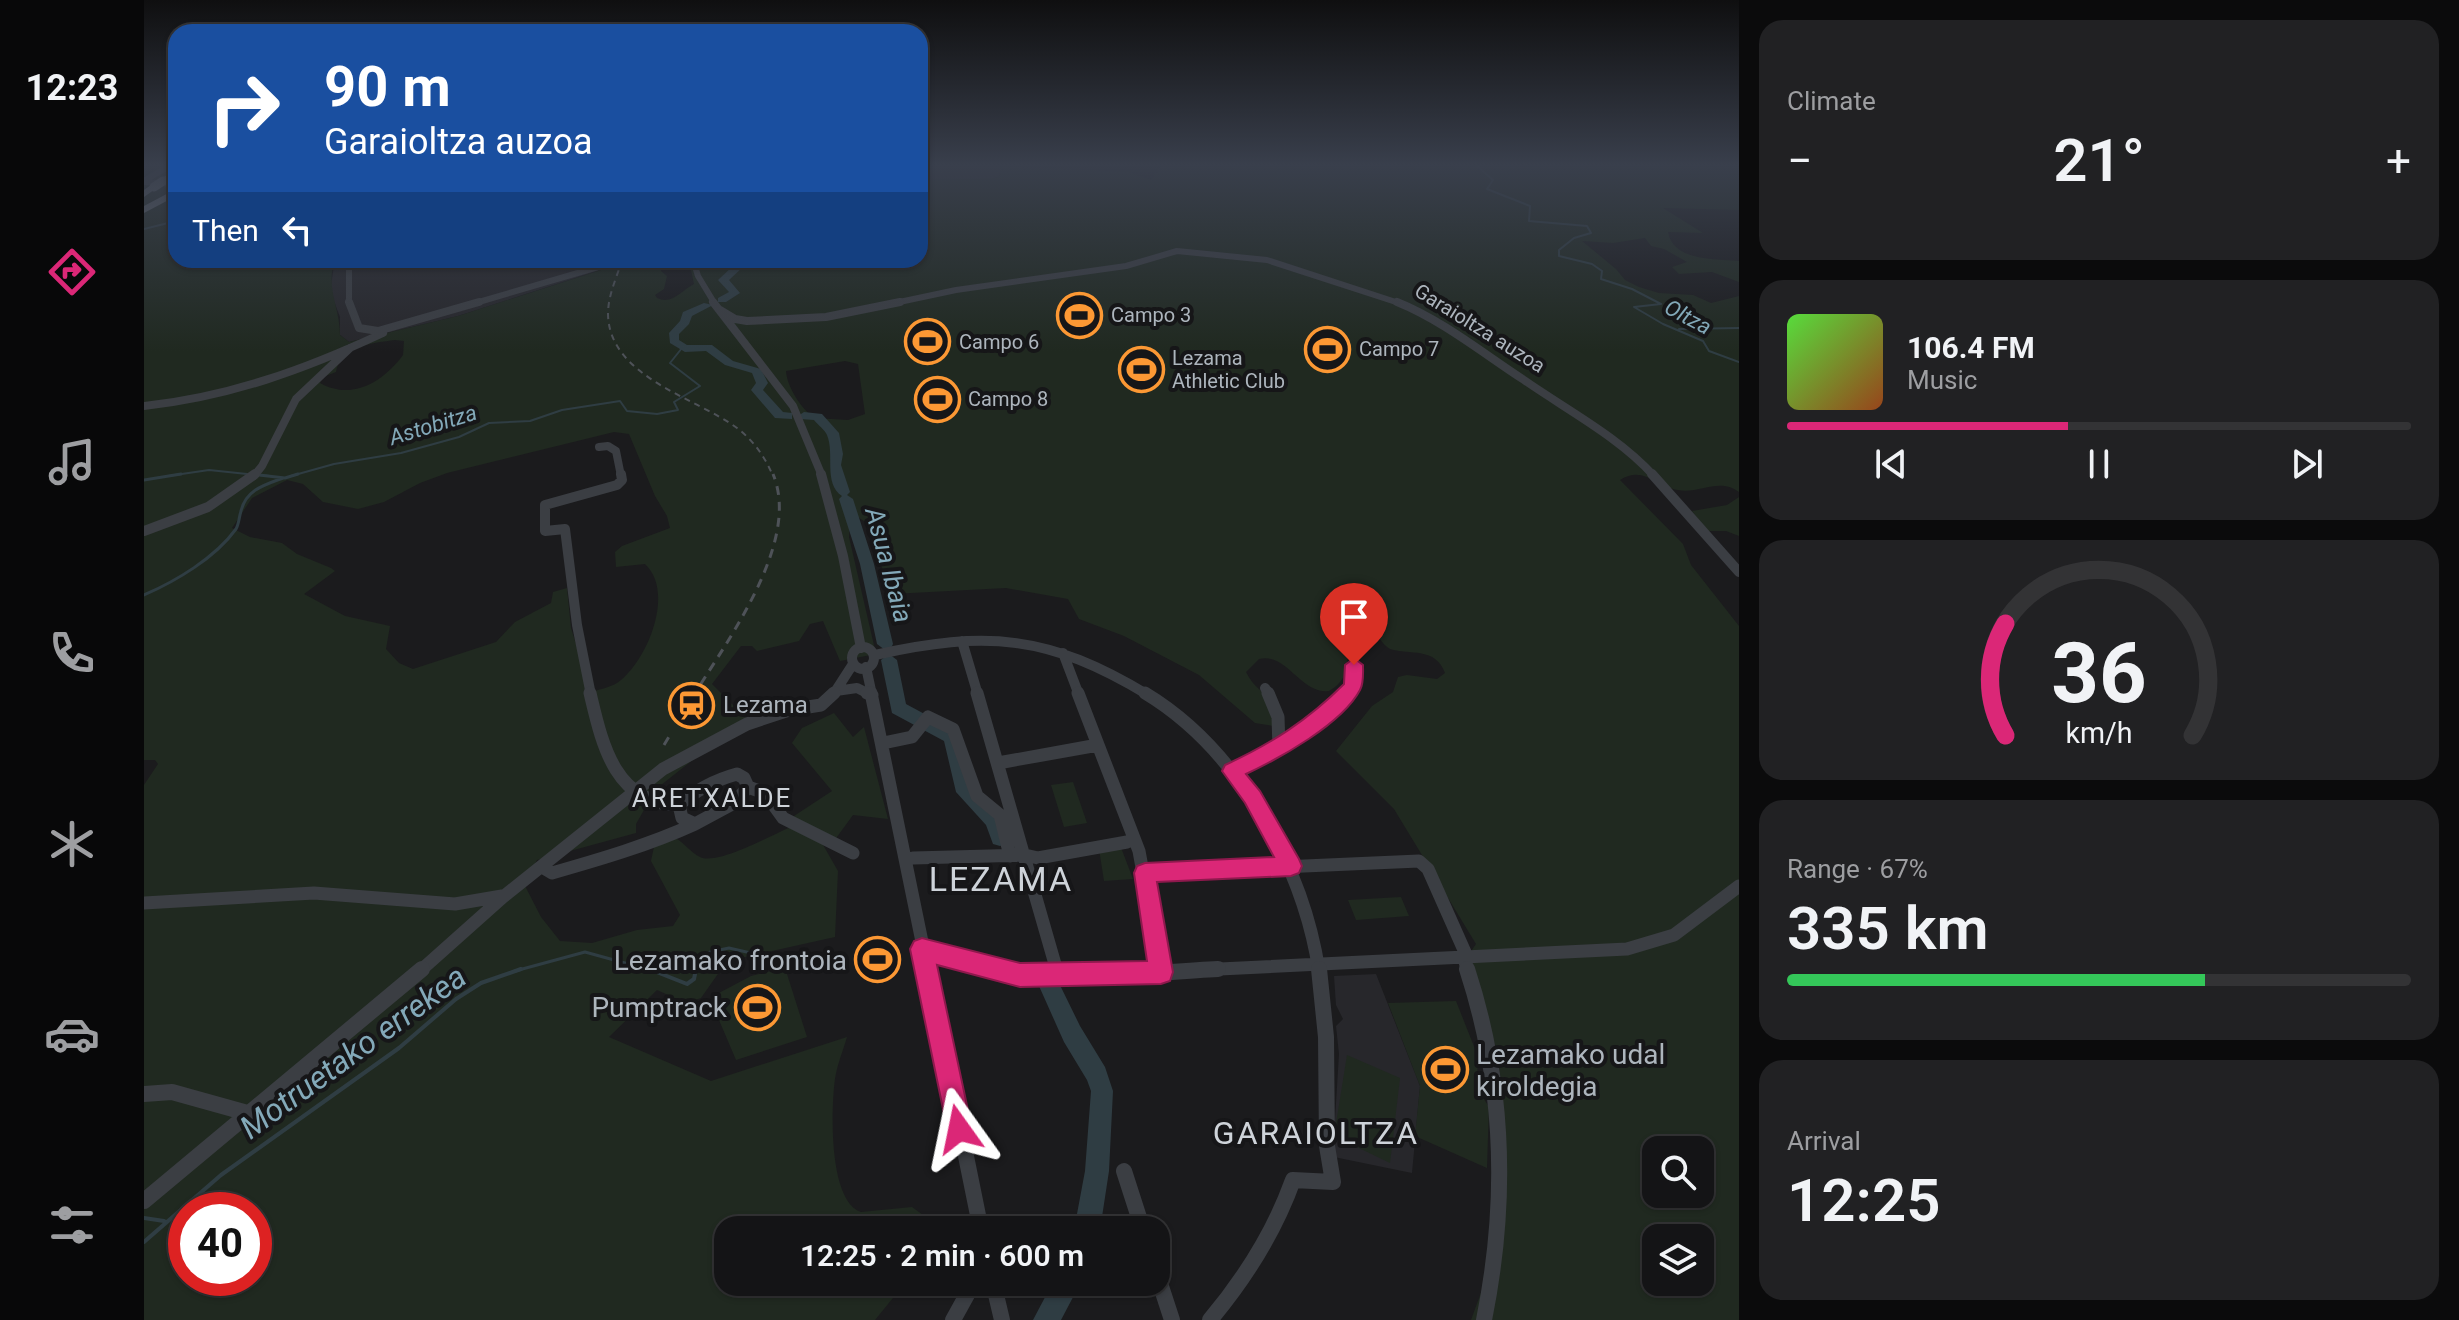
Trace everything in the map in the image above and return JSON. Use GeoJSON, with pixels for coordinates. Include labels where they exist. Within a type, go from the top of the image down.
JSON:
{"type":"FeatureCollection","features":[{"type":"Feature","properties":{"kind":"street","name":"Garaioltza auzoa"},"geometry":{"type":"LineString","coordinates":[[733,325],[826,317],[956,290],[1126,266],[1177,251],[1267,260],[1401,303],[1478,349],[1642,463],[1739,572]]}},
{"type":"Feature","properties":{"kind":"street"},"geometry":{"type":"LineString","coordinates":[[349,268],[349,305],[359,328],[387,330]]}},
{"type":"Feature","properties":{"kind":"street"},"geometry":{"type":"LineString","coordinates":[[144,406],[182,402],[229,391],[350,348],[387,330],[592,268]]}},
{"type":"Feature","properties":{"kind":"street"},"geometry":{"type":"LineString","coordinates":[[695,268],[699,281],[781,387],[811,446],[833,520],[861,648]]}},
{"type":"Feature","properties":{"kind":"street"},"geometry":{"type":"LineString","coordinates":[[720,310],[745,323],[742,329],[745,339]]}},
{"type":"Feature","properties":{"kind":"street"},"geometry":{"type":"LineString","coordinates":[[144,531],[168,525],[228,498],[251,478],[260,469],[296,400],[317,375],[350,348]]}},
{"type":"Feature","properties":{"kind":"street"},"geometry":{"type":"LineString","coordinates":[[599,447],[608,446],[616,451],[622,480],[617,485],[545,505],[544,526],[545,531],[565,529],[574,611],[586,679],[607,759],[621,777],[651,800],[667,806],[679,805],[687,797],[737,774],[744,778],[748,787],[765,793],[783,818],[853,853]]}},
{"type":"Feature","properties":{"kind":"street"},"geometry":{"type":"LineString","coordinates":[[1232,771],[1279,749],[1321,719],[1353,687],[1355,678],[1349,626]]}},
{"type":"Feature","properties":{"kind":"street"},"geometry":{"type":"LineString","coordinates":[[144,1201],[251,1114],[507,894],[680,758],[729,732],[767,717],[821,705],[865,662],[870,649],[861,648],[850,656],[865,662],[962,641],[990,639],[1017,642],[1081,660],[1154,700],[1181,720],[1232,771],[1252,797],[1291,866],[1307,911],[1318,966],[1326,1037],[1327,1162],[1333,1182],[1293,1180],[1282,1215],[1264,1247],[1210,1320]]}},
{"type":"Feature","properties":{"kind":"street"},"geometry":{"type":"LineString","coordinates":[[962,641],[1004,784],[1018,856]]}},
{"type":"Feature","properties":{"kind":"street"},"geometry":{"type":"LineString","coordinates":[[1063,653],[1145,873],[1161,972]]}},
{"type":"Feature","properties":{"kind":"street"},"geometry":{"type":"LineString","coordinates":[[1069,669],[1081,660]]}},
{"type":"Feature","properties":{"kind":"street"},"geometry":{"type":"LineString","coordinates":[[865,662],[978,1216]]}},
{"type":"Feature","properties":{"kind":"street"},"geometry":{"type":"LineString","coordinates":[[836,691],[857,688],[872,695]]}},
{"type":"Feature","properties":{"kind":"street"},"geometry":{"type":"LineString","coordinates":[[1265,688],[1274,699],[1279,715],[1279,749]]}},
{"type":"Feature","properties":{"kind":"street"},"geometry":{"type":"LineString","coordinates":[[888,742],[912,737],[926,718],[949,726],[956,733],[977,796],[1000,815],[1024,865],[1059,977]]}},
{"type":"Feature","properties":{"kind":"street"},"geometry":{"type":"LineString","coordinates":[[998,763],[1098,745]]}},
{"type":"Feature","properties":{"kind":"street"},"geometry":{"type":"LineString","coordinates":[[542,867],[552,873],[637,850],[695,824],[743,797],[748,787]]}},
{"type":"Feature","properties":{"kind":"street"},"geometry":{"type":"LineString","coordinates":[[679,805],[679,814],[685,822],[695,824]]}},
{"type":"Feature","properties":{"kind":"street"},"geometry":{"type":"LineString","coordinates":[[913,858],[1038,858],[1127,842]]}},
{"type":"Feature","properties":{"kind":"street"},"geometry":{"type":"LineString","coordinates":[[1145,873],[1423,862],[1462,940],[1493,1060],[1501,1129],[1497,1244],[1484,1320]]}},
{"type":"Feature","properties":{"kind":"street"},"geometry":{"type":"LineString","coordinates":[[922,949],[1020,975],[1059,977],[1466,959],[1646,947],[1677,935],[1739,886]]}},
{"type":"Feature","properties":{"kind":"street"},"geometry":{"type":"LineString","coordinates":[[144,903],[314,893],[455,904],[507,894]]}},
{"type":"Feature","properties":{"kind":"street"},"geometry":{"type":"LineString","coordinates":[[144,1094],[172,1092],[251,1114]]}},
{"type":"Feature","properties":{"kind":"street"},"geometry":{"type":"LineString","coordinates":[[1124,1171],[1138,1216]]}},
{"type":"Feature","properties":{"kind":"street"},"geometry":{"type":"LineString","coordinates":[[953,1320],[966,1296]]}},
{"type":"Feature","properties":{"kind":"street"},"geometry":{"type":"LineString","coordinates":[[996,1296],[1002,1320]]}},
{"type":"Feature","properties":{"kind":"street"},"geometry":{"type":"LineString","coordinates":[[1164,1296],[1172,1320]]}},
{"type":"Feature","properties":{"kind":"shaded area"},"geometry":{"type":"Polygon","coordinates":[[[144,228],[168,228],[168,268],[333,268],[332,288],[340,335],[349,342],[458,316],[607,268],[661,268],[667,276],[664,289],[655,295],[667,300],[694,284],[691,268],[928,268],[928,228],[1694,228],[1703,233],[1668,232],[1678,248],[1686,253],[1707,259],[1739,261],[1739,282],[1712,272],[1679,274],[1672,267],[1687,262],[1664,249],[1651,246],[1645,238],[1613,243],[1582,241],[1625,280],[1639,287],[1659,293],[1693,295],[1711,303],[1739,296],[1739,492],[1724,486],[1678,490],[1636,475],[1620,480],[1683,544],[1691,565],[1739,626],[1739,1320],[1471,1320],[1494,1257],[1502,1088],[1496,1047],[1463,963],[1476,944],[1394,809],[1336,751],[1372,706],[1393,692],[1398,677],[1407,675],[1437,679],[1445,673],[1441,665],[1429,656],[1390,649],[1382,641],[1371,615],[1361,602],[1334,600],[1331,607],[1344,640],[1347,663],[1345,674],[1329,691],[1310,686],[1278,661],[1269,658],[1259,659],[1246,672],[1277,707],[1285,728],[1255,723],[1199,675],[1124,636],[1079,619],[1068,599],[1006,588],[892,594],[872,526],[856,516],[850,521],[849,537],[876,654],[840,661],[823,621],[810,624],[799,641],[757,651],[752,646],[741,646],[712,684],[746,718],[656,789],[636,824],[636,833],[537,860],[524,884],[541,917],[560,941],[592,943],[637,930],[673,926],[680,915],[651,861],[655,842],[675,838],[700,857],[720,857],[796,825],[794,816],[832,791],[792,743],[802,728],[834,713],[853,737],[864,727],[888,819],[853,815],[834,841],[822,843],[838,871],[835,937],[727,961],[701,998],[686,1003],[657,990],[609,1037],[711,1081],[847,1037],[836,1074],[833,1110],[834,1152],[842,1191],[850,1204],[861,1212],[912,1207],[923,1216],[714,1216],[714,1296],[895,1296],[875,1320],[144,1320],[144,785],[158,764],[155,760],[144,760],[144,228]],[[404,341],[377,343],[351,351],[339,363],[336,372],[323,377],[320,383],[344,390],[366,386],[395,365],[403,355],[404,341]],[[845,361],[786,371],[796,397],[814,418],[848,420],[865,414],[858,364],[845,361]],[[614,432],[447,473],[384,502],[358,509],[323,502],[303,484],[287,480],[252,498],[232,528],[250,537],[282,543],[297,554],[335,571],[304,594],[345,616],[390,626],[386,649],[399,663],[413,669],[496,642],[515,622],[551,603],[553,592],[567,588],[571,628],[591,692],[614,684],[631,670],[648,641],[658,607],[654,576],[645,564],[616,567],[615,552],[622,546],[670,528],[629,434],[614,432]]]}},
{"type":"Feature","properties":{"kind":"shaded area"},"geometry":{"type":"Polygon","coordinates":[[[334,268],[603,268],[458,316],[349,342],[340,335],[340,317],[330,291],[334,268]]]}},
{"type":"Feature","properties":{"kind":"shaded area"},"geometry":{"type":"Polygon","coordinates":[[[1739,497],[1739,536],[1726,531],[1706,531],[1692,511],[1727,505],[1739,497]]]}},
{"type":"Feature","properties":{"kind":"shaded area"},"geometry":{"type":"Polygon","coordinates":[[[1073,782],[1087,823],[1064,827],[1051,785],[1073,782]]]}},
{"type":"Feature","properties":{"kind":"shaded area"},"geometry":{"type":"Polygon","coordinates":[[[1120,845],[1133,879],[1104,881],[1099,849],[1120,845]]]}},
{"type":"Feature","properties":{"kind":"shaded area"},"geometry":{"type":"Polygon","coordinates":[[[1401,897],[1409,916],[1356,920],[1348,900],[1401,897]]]}},
{"type":"Feature","properties":{"kind":"shaded area","name":"Pumptrack"},"geometry":{"type":"Polygon","coordinates":[[[775,970],[787,974],[807,1037],[736,1060],[719,1020],[717,994],[751,976],[775,970]]]}},
{"type":"Feature","properties":{"kind":"shaded area"},"geometry":{"type":"Polygon","coordinates":[[[1376,974],[1420,1086],[1412,1173],[1329,1156],[1334,1136],[1339,1054],[1336,1026],[1343,1019],[1336,1005],[1334,976],[1376,974]]]}},
{"type":"Feature","properties":{"kind":"shaded area","name":"Lezamako udal kiroldegia"},"geometry":{"type":"Polygon","coordinates":[[[1456,1001],[1477,1054],[1478,1090],[1489,1107],[1487,1168],[1415,1136],[1420,1086],[1388,1003],[1456,1001]]]}},
{"type":"Feature","properties":{"kind":"shaded area"},"geometry":{"type":"Polygon","coordinates":[[[1347,1055],[1400,1078],[1390,1163],[1334,1136],[1347,1055]]]}},
{"type":"Feature","properties":{"kind":"waterway"},"geometry":{"type":"LineString","coordinates":[[144,229],[150,228]]}},
{"type":"Feature","properties":{"kind":"waterway","name":"Oltza"},"geometry":{"type":"LineString","coordinates":[[1588,228],[1591,233],[1574,238],[1559,250],[1559,256],[1592,264],[1602,271],[1601,279],[1632,289],[1661,304],[1634,307],[1663,324],[1703,341],[1709,351],[1739,362]]}},
{"type":"Feature","properties":{"kind":"waterway","name":"Asua Ibaia"},"geometry":{"type":"LineString","coordinates":[[722,300],[735,293],[723,280],[737,268]]}},
{"type":"Feature","properties":{"kind":"waterway","name":"Asua Ibaia"},"geometry":{"type":"LineString","coordinates":[[708,305],[687,314],[685,322],[674,333],[674,341],[685,349],[708,347],[729,363],[757,371],[762,383],[757,390],[779,415],[788,416]]}},
{"type":"Feature","properties":{"kind":"waterway"},"geometry":{"type":"LineString","coordinates":[[1679,329],[1739,328]]}},
{"type":"Feature","properties":{"kind":"waterway","name":"Astobitza"},"geometry":{"type":"LineString","coordinates":[[296,474],[334,464],[401,453],[459,437],[489,423],[530,421],[562,410],[620,401],[627,411],[657,414],[678,410],[674,402],[700,386],[670,363],[682,348]]}},
{"type":"Feature","properties":{"kind":"waterway","name":"Asua Ibaia"},"geometry":{"type":"LineString","coordinates":[[804,416],[818,417],[833,433],[837,454],[835,465],[843,492]]}},
{"type":"Feature","properties":{"kind":"waterway","name":"Astobitza"},"geometry":{"type":"LineString","coordinates":[[175,475],[209,470],[247,474]]}},
{"type":"Feature","properties":{"kind":"waterway","name":"Astobitza"},"geometry":{"type":"LineString","coordinates":[[175,475],[181,474]]}},
{"type":"Feature","properties":{"kind":"waterway","name":"Astobitza"},"geometry":{"type":"LineString","coordinates":[[270,476],[259,475],[285,478],[296,474]]}},
{"type":"Feature","properties":{"kind":"waterway","name":"Astobitza"},"geometry":{"type":"LineString","coordinates":[[291,476],[296,474]]}},
{"type":"Feature","properties":{"kind":"waterway","name":"Astobitza"},"geometry":{"type":"LineString","coordinates":[[144,480],[175,475]]}},
{"type":"Feature","properties":{"kind":"waterway","name":"Astobitza"},"geometry":{"type":"LineString","coordinates":[[168,476],[175,475]]}},
{"type":"Feature","properties":{"kind":"waterway"},"geometry":{"type":"LineString","coordinates":[[144,595],[182,576],[217,550],[236,529],[247,498],[257,489],[283,478]]}},
{"type":"Feature","properties":{"kind":"waterway","name":"Asua Ibaia"},"geometry":{"type":"LineString","coordinates":[[846,499],[867,564],[885,644]]}},
{"type":"Feature","properties":{"kind":"waterway","name":"Asua Ibaia"},"geometry":{"type":"LineString","coordinates":[[889,660],[898,708],[950,736],[955,744],[965,792],[994,820],[1000,838]]}},
{"type":"Feature","properties":{"kind":"waterway","name":"Motruetako errekea"},"geometry":{"type":"LineString","coordinates":[[696,971],[699,958],[729,948],[777,959],[828,954]]}},
{"type":"Feature","properties":{"kind":"waterway","name":"Motruetako errekea"},"geometry":{"type":"LineString","coordinates":[[516,971],[585,952],[654,971]]}},
{"type":"Feature","properties":{"kind":"waterway","name":"Motruetako errekea"},"geometry":{"type":"LineString","coordinates":[[516,971],[521,969]]}},
{"type":"Feature","properties":{"kind":"waterway","name":"Motruetako errekea"},"geometry":{"type":"LineString","coordinates":[[649,969],[687,984],[694,979],[696,969]]}},
{"type":"Feature","properties":{"kind":"waterway","name":"Motruetako errekea"},"geometry":{"type":"LineString","coordinates":[[144,1242],[221,1175],[399,1048],[456,999],[481,983],[516,971]]}},
{"type":"Feature","properties":{"kind":"waterway","name":"Asua Ibaia"},"geometry":{"type":"LineString","coordinates":[[1050,986],[1072,1034],[1097,1075],[1102,1091],[1097,1171],[1089,1216]]}},
{"type":"Feature","properties":{"kind":"waterway"},"geometry":{"type":"LineString","coordinates":[[144,1218],[164,1221]]}},
{"type":"Feature","properties":{"kind":"waterway","name":"Asua Ibaia"},"geometry":{"type":"LineString","coordinates":[[1046,1320],[1060,1296]]}},
{"type":"Feature","properties":{"kind":"railway"},"geometry":{"type":"LineString","coordinates":[[619,268],[608,314],[612,336],[623,354],[638,370],[657,383],[737,428],[749,438],[773,476]]}},
{"type":"Feature","properties":{"kind":"railway"},"geometry":{"type":"LineString","coordinates":[[684,711],[735,629],[767,565],[777,533],[779,502],[773,474]]}},
{"type":"Feature","properties":{"kind":"railway"},"geometry":{"type":"LineString","coordinates":[[664,745],[670,735]]}},
{"type":"Feature","properties":{"kind":"place","name":"Campo 3"},"geometry":{"type":"Point","coordinates":[1080,315]}},
{"type":"Feature","properties":{"kind":"place","name":"Campo 6"},"geometry":{"type":"Point","coordinates":[928,342]}},
{"type":"Feature","properties":{"kind":"place","name":"Campo 7"},"geometry":{"type":"Point","coordinates":[1328,349]}},
{"type":"Feature","properties":{"kind":"place","name":"Lezama Athletic Club"},"geometry":{"type":"Point","coordinates":[1141,370]}},
{"type":"Feature","properties":{"kind":"place","name":"Campo 8"},"geometry":{"type":"Point","coordinates":[937,399]}},
{"type":"Feature","properties":{"kind":"place","name":"Lezama"},"geometry":{"type":"Point","coordinates":[692,705]}},
{"type":"Feature","properties":{"kind":"place","name":"Lezamako frontoia"},"geometry":{"type":"Point","coordinates":[878,960]}},
{"type":"Feature","properties":{"kind":"place","name":"Pumptrack"},"geometry":{"type":"Point","coordinates":[758,1007]}},
{"type":"Feature","properties":{"kind":"place","name":"Lezamako udal kiroldegia"},"geometry":{"type":"Point","coordinates":[1445,1070]}},
{"type":"Feature","properties":{"kind":"district","name":"ARETXALDE"},"geometry":{"type":"Point","coordinates":[712,798]}},
{"type":"Feature","properties":{"kind":"district","name":"LEZAMA"},"geometry":{"type":"Point","coordinates":[1001,879]}},
{"type":"Feature","properties":{"kind":"district","name":"GARAIOLTZA"},"geometry":{"type":"Point","coordinates":[1316,1133]}},
{"type":"Feature","properties":{"kind":"route"},"geometry":{"type":"LineString","coordinates":[[959,1129],[922,949],[952,960],[1020,975],[1161,972],[1145,873],[1291,866],[1252,797],[1232,771],[1279,749],[1321,719],[1353,687],[1354,665]]}}]}
